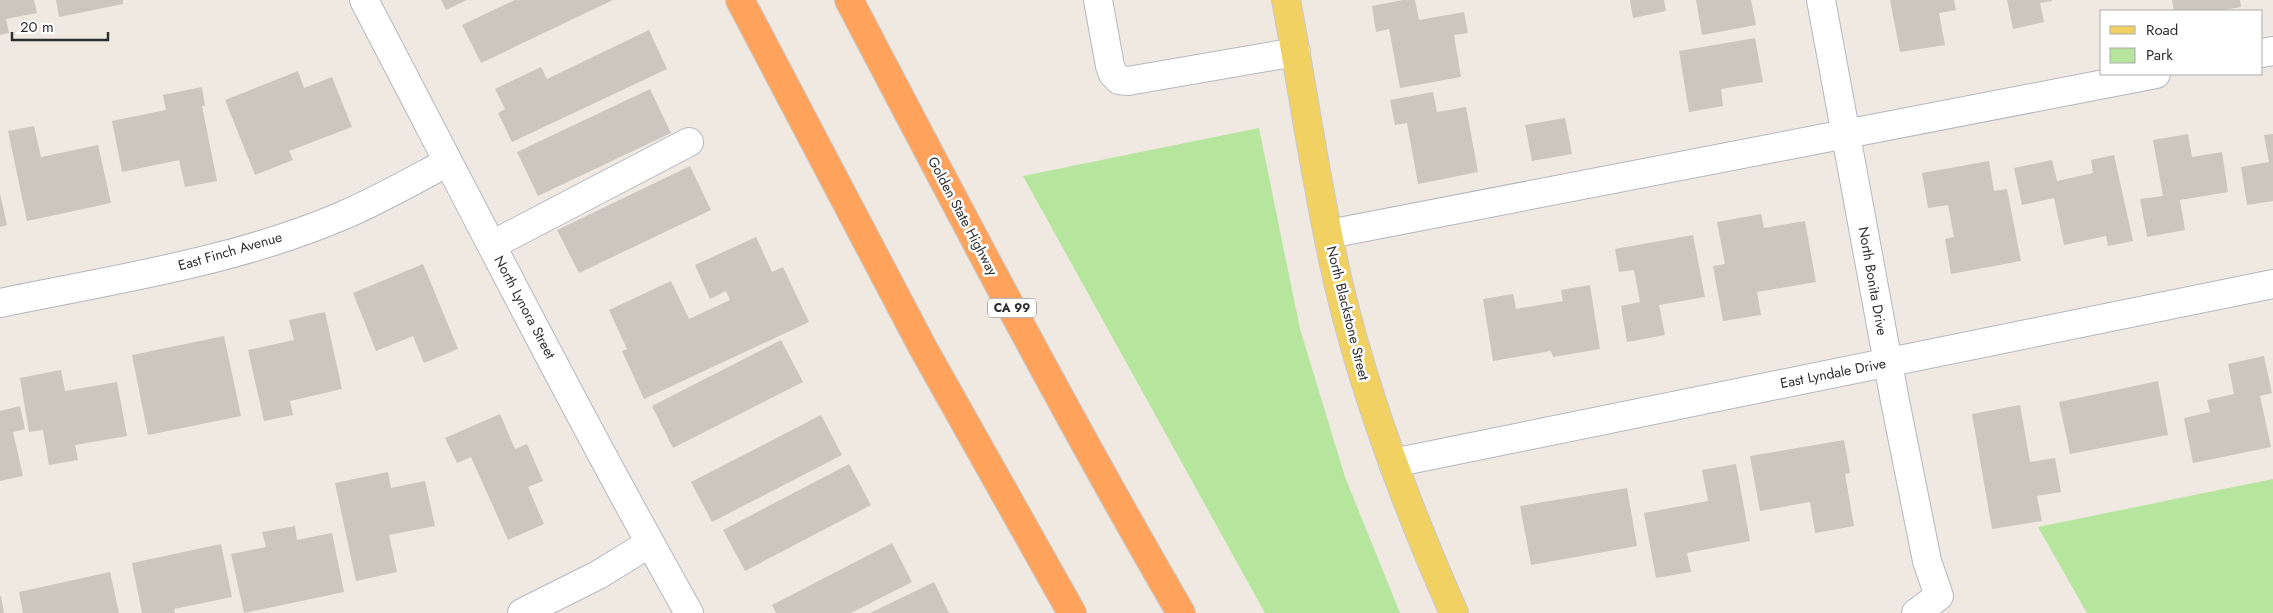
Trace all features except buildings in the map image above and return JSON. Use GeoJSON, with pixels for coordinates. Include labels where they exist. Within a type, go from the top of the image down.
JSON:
{"type":"FeatureCollection","features":[{"type":"Feature","properties":{"kind":"highway"},"geometry":{"type":"LineString","coordinates":[[740,0],[923,348],[1072,613]]}},
{"type":"Feature","properties":{"kind":"highway","name":"Golden State Highway"},"geometry":{"type":"LineString","coordinates":[[849,0],[973,237],[1140,542],[1181,613]]}},
{"type":"Feature","properties":{"kind":"main road","name":"North Blackstone Street"},"geometry":{"type":"LineString","coordinates":[[1286,0],[1329,234],[1352,333],[1370,396],[1393,463],[1416,526],[1454,613]]}},
{"type":"Feature","properties":{"kind":"street","name":"North Lynora Street"},"geometry":{"type":"LineString","coordinates":[[364,0],[492,245],[689,613]]}},
{"type":"Feature","properties":{"kind":"street"},"geometry":{"type":"LineString","coordinates":[[1098,0],[1110,66],[1113,74],[1119,80],[1128,81],[1296,52]]}},
{"type":"Feature","properties":{"kind":"street","name":"North Bonita Drive"},"geometry":{"type":"LineString","coordinates":[[1821,0],[1927,561],[1939,596],[1916,613]]}},
{"type":"Feature","properties":{"kind":"street"},"geometry":{"type":"LineString","coordinates":[[1329,234],[2151,75]]}},
{"type":"Feature","properties":{"kind":"street"},"geometry":{"type":"LineString","coordinates":[[492,245],[689,142]]}},
{"type":"Feature","properties":{"kind":"street","name":"East Finch Avenue"},"geometry":{"type":"LineString","coordinates":[[0,303],[177,267],[269,242],[344,215],[448,162]]}},
{"type":"Feature","properties":{"kind":"street","name":"East Lyndale Drive"},"geometry":{"type":"LineString","coordinates":[[1393,463],[2273,284]]}},
{"type":"Feature","properties":{"kind":"street"},"geometry":{"type":"LineString","coordinates":[[522,613],[598,575],[650,543]]}},
{"type":"Feature","properties":{"kind":"green space"},"geometry":{"type":"Polygon","coordinates":[[[1259,128],[1300,329],[1345,477],[1400,613],[1265,613],[1023,176],[1259,128]]]}},
{"type":"Feature","properties":{"kind":"green space"},"geometry":{"type":"Polygon","coordinates":[[[2273,479],[2273,613],[2087,613],[2038,527],[2273,479]]]}}]}
